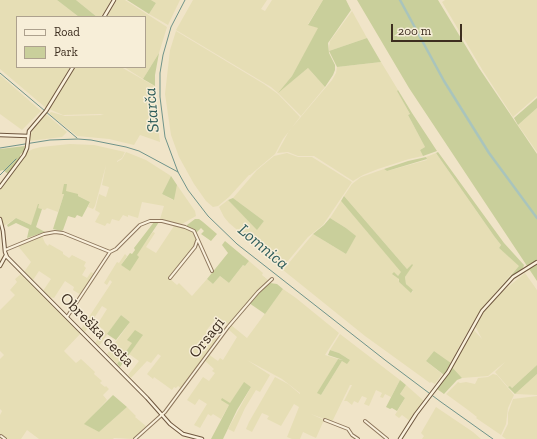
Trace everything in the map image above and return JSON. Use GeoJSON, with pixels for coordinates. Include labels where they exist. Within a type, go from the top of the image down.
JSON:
{"type":"FeatureCollection","features":[{"type":"Feature","properties":{"kind":"main road"},"geometry":{"type":"LineString","coordinates":[[105,16],[114,0]]}},
{"type":"Feature","properties":{"kind":"main road"},"geometry":{"type":"LineString","coordinates":[[0,187],[24,155],[31,129],[45,112],[72,68]]}},
{"type":"Feature","properties":{"kind":"main road"},"geometry":{"type":"LineString","coordinates":[[0,135],[28,136]]}},
{"type":"Feature","properties":{"kind":"main road","name":"Obreška cesta"},"geometry":{"type":"LineString","coordinates":[[0,219],[6,255],[162,414],[170,424],[180,432],[202,439]]}},
{"type":"Feature","properties":{"kind":"main road"},"geometry":{"type":"LineString","coordinates":[[0,266],[6,255]]}},
{"type":"Feature","properties":{"kind":"main road"},"geometry":{"type":"LineString","coordinates":[[400,439],[412,419],[448,372],[482,310],[513,277],[537,262]]}},
{"type":"Feature","properties":{"kind":"street"},"geometry":{"type":"LineString","coordinates":[[67,317],[110,252],[116,249],[140,225],[150,221],[162,221],[194,231],[212,271]]}},
{"type":"Feature","properties":{"kind":"street"},"geometry":{"type":"LineString","coordinates":[[4,250],[44,234],[54,232],[63,233],[110,252]]}},
{"type":"Feature","properties":{"kind":"street"},"geometry":{"type":"LineString","coordinates":[[170,278],[195,247],[197,239]]}},
{"type":"Feature","properties":{"kind":"street","name":"Orsagi"},"geometry":{"type":"LineString","coordinates":[[135,439],[162,414],[174,400],[228,327],[255,295],[272,278]]}},
{"type":"Feature","properties":{"kind":"street"},"geometry":{"type":"LineString","coordinates":[[325,420],[348,430],[358,439]]}},
{"type":"Feature","properties":{"kind":"street"},"geometry":{"type":"LineString","coordinates":[[365,421],[387,439]]}},
{"type":"Feature","properties":{"kind":"street"},"geometry":{"type":"LineString","coordinates":[[1,436],[5,439]]}},
{"type":"Feature","properties":{"kind":"shaded area"},"geometry":{"type":"Polygon","coordinates":[[[0,0],[57,0],[78,16],[16,16],[16,68],[69,68],[46,108],[0,69],[0,0]]]}},
{"type":"Feature","properties":{"kind":"shaded area"},"geometry":{"type":"Polygon","coordinates":[[[76,0],[111,0],[102,16],[96,16],[76,0]]]}},
{"type":"Feature","properties":{"kind":"shaded area"},"geometry":{"type":"Polygon","coordinates":[[[117,0],[125,0],[167,27],[159,53],[143,79],[126,68],[146,68],[146,16],[108,16],[117,0]]]}},
{"type":"Feature","properties":{"kind":"shaded area"},"geometry":{"type":"Polygon","coordinates":[[[151,0],[180,0],[168,25],[149,14],[156,3],[151,0]]]}},
{"type":"Feature","properties":{"kind":"shaded area"},"geometry":{"type":"Polygon","coordinates":[[[193,0],[267,0],[261,9],[265,11],[272,0],[323,0],[308,24],[319,28],[292,76],[280,91],[308,68],[325,87],[301,116],[271,87],[176,30],[193,0]]]}},
{"type":"Feature","properties":{"kind":"shaded area"},"geometry":{"type":"Polygon","coordinates":[[[445,0],[537,0],[537,96],[513,117],[483,71],[442,2],[445,0]]]}},
{"type":"Feature","properties":{"kind":"shaded area"},"geometry":{"type":"Polygon","coordinates":[[[352,11],[367,38],[329,51],[330,41],[352,11]]]}},
{"type":"Feature","properties":{"kind":"shaded area"},"geometry":{"type":"Polygon","coordinates":[[[176,31],[264,84],[278,94],[300,117],[283,139],[275,154],[249,175],[229,197],[218,206],[213,207],[206,201],[194,184],[179,157],[171,135],[165,94],[170,50],[176,31]]]}},
{"type":"Feature","properties":{"kind":"shaded area"},"geometry":{"type":"Polygon","coordinates":[[[381,62],[398,90],[397,91],[410,114],[408,115],[425,147],[420,150],[423,156],[378,169],[353,181],[314,156],[298,156],[288,152],[277,153],[289,131],[332,80],[336,73],[337,67],[381,62]]]}},
{"type":"Feature","properties":{"kind":"shaded area"},"geometry":{"type":"Polygon","coordinates":[[[74,68],[123,68],[156,87],[156,111],[160,142],[140,135],[134,145],[109,139],[77,136],[49,114],[51,112],[65,116],[104,115],[63,115],[49,109],[74,68]]]}},
{"type":"Feature","properties":{"kind":"shaded area"},"geometry":{"type":"Polygon","coordinates":[[[0,75],[41,111],[22,130],[0,114],[0,75]]]}},
{"type":"Feature","properties":{"kind":"shaded area"},"geometry":{"type":"Polygon","coordinates":[[[537,108],[537,152],[518,125],[537,108]]]}},
{"type":"Feature","properties":{"kind":"shaded area"},"geometry":{"type":"Polygon","coordinates":[[[46,114],[67,132],[62,137],[29,141],[32,131],[46,114]]]}},
{"type":"Feature","properties":{"kind":"shaded area"},"geometry":{"type":"Polygon","coordinates":[[[70,144],[94,145],[125,152],[122,158],[117,162],[122,159],[126,152],[146,160],[171,176],[162,194],[173,200],[177,185],[195,211],[196,216],[182,224],[175,223],[160,219],[164,206],[142,202],[138,218],[123,215],[119,221],[112,219],[110,224],[107,223],[105,226],[95,222],[100,213],[95,210],[99,194],[106,197],[109,187],[102,185],[106,165],[93,209],[88,207],[90,202],[78,196],[64,194],[58,212],[47,208],[45,210],[38,208],[31,225],[16,218],[4,226],[0,216],[0,190],[27,152],[41,147],[70,144]]]}},
{"type":"Feature","properties":{"kind":"shaded area"},"geometry":{"type":"Polygon","coordinates":[[[287,153],[298,157],[312,157],[352,182],[323,225],[308,237],[282,268],[229,223],[219,207],[228,200],[257,229],[264,221],[233,198],[257,170],[274,156],[287,153]]]}},
{"type":"Feature","properties":{"kind":"shaded area"},"geometry":{"type":"Polygon","coordinates":[[[436,153],[501,245],[499,248],[520,266],[512,273],[480,311],[451,363],[434,351],[426,361],[442,374],[435,384],[430,383],[365,336],[283,270],[313,234],[346,254],[355,236],[346,228],[330,218],[341,201],[402,272],[398,276],[399,282],[412,293],[413,290],[406,284],[405,277],[412,264],[407,269],[344,196],[352,184],[361,177],[384,169],[387,171],[427,160],[426,157],[436,153]]]}},
{"type":"Feature","properties":{"kind":"shaded area"},"geometry":{"type":"Polygon","coordinates":[[[174,226],[193,232],[197,241],[169,278],[177,285],[179,283],[192,296],[207,279],[213,284],[220,276],[229,283],[243,265],[245,266],[249,261],[263,273],[262,275],[268,280],[229,325],[217,317],[206,331],[217,339],[181,388],[178,386],[176,388],[174,387],[172,390],[154,377],[153,379],[147,374],[161,356],[158,354],[151,363],[147,361],[131,378],[128,375],[139,361],[129,354],[143,335],[133,343],[117,364],[107,354],[130,322],[121,315],[99,346],[95,343],[104,330],[97,325],[107,309],[102,306],[85,332],[81,329],[112,282],[110,280],[107,285],[104,283],[117,262],[119,263],[125,254],[127,256],[121,265],[130,270],[136,255],[153,232],[155,233],[146,247],[156,253],[174,226]]]}},
{"type":"Feature","properties":{"kind":"shaded area"},"geometry":{"type":"Polygon","coordinates":[[[42,236],[48,246],[49,244],[63,252],[63,254],[69,258],[72,255],[86,262],[84,266],[86,268],[82,275],[87,278],[91,272],[95,274],[81,295],[73,290],[74,287],[65,281],[54,298],[49,297],[43,291],[51,279],[39,271],[33,280],[24,272],[31,262],[18,246],[42,236]]]}},
{"type":"Feature","properties":{"kind":"shaded area"},"geometry":{"type":"Polygon","coordinates":[[[525,273],[537,290],[537,365],[512,388],[510,386],[508,387],[495,372],[505,362],[488,376],[462,378],[452,367],[473,329],[482,339],[475,326],[483,312],[496,297],[525,273]]]}},
{"type":"Feature","properties":{"kind":"shaded area"},"geometry":{"type":"Polygon","coordinates":[[[21,274],[81,333],[64,351],[76,363],[81,359],[95,372],[94,374],[102,381],[100,383],[109,389],[103,395],[107,400],[85,424],[99,432],[127,407],[136,416],[135,417],[146,426],[133,439],[39,439],[27,430],[21,439],[6,439],[0,434],[0,415],[2,411],[0,409],[0,359],[4,355],[0,351],[0,310],[15,295],[10,290],[17,282],[15,279],[21,274]]]}},
{"type":"Feature","properties":{"kind":"shaded area"},"geometry":{"type":"Polygon","coordinates":[[[283,289],[339,333],[325,355],[338,359],[318,393],[321,395],[342,361],[350,360],[339,353],[330,350],[340,334],[400,380],[391,397],[385,394],[383,398],[380,397],[382,393],[376,390],[369,406],[364,404],[367,398],[362,396],[358,403],[354,401],[352,405],[347,401],[344,401],[352,385],[350,385],[332,422],[311,414],[324,420],[316,438],[303,432],[300,439],[292,439],[287,437],[299,407],[294,404],[281,426],[267,419],[269,416],[262,413],[252,432],[246,429],[275,377],[300,393],[282,379],[247,360],[270,375],[260,392],[256,390],[245,408],[234,432],[228,429],[251,387],[244,383],[230,404],[222,398],[229,405],[221,419],[213,414],[211,416],[208,414],[200,428],[194,425],[207,404],[199,399],[195,405],[187,400],[203,377],[209,381],[215,373],[212,371],[214,369],[204,360],[208,354],[218,361],[220,358],[223,360],[237,337],[228,329],[231,325],[247,338],[283,289]]]}},
{"type":"Feature","properties":{"kind":"shaded area"},"geometry":{"type":"Polygon","coordinates":[[[493,374],[497,375],[514,395],[508,408],[506,424],[501,435],[476,418],[477,417],[446,394],[458,382],[475,384],[478,378],[488,377],[493,374]]]}},
{"type":"Feature","properties":{"kind":"shaded area"},"geometry":{"type":"Polygon","coordinates":[[[537,374],[537,395],[515,394],[537,374]]]}},
{"type":"Feature","properties":{"kind":"shaded area"},"geometry":{"type":"Polygon","coordinates":[[[406,385],[424,401],[410,421],[402,415],[399,418],[395,415],[405,398],[400,394],[406,385]]]}},
{"type":"Feature","properties":{"kind":"shaded area"},"geometry":{"type":"Polygon","coordinates":[[[537,396],[537,439],[506,439],[502,436],[508,424],[508,413],[513,399],[537,396]]]}},
{"type":"Feature","properties":{"kind":"shaded area"},"geometry":{"type":"Polygon","coordinates":[[[436,407],[481,439],[422,439],[424,436],[421,433],[436,407]]]}},
{"type":"Feature","properties":{"kind":"green space"},"geometry":{"type":"Polygon","coordinates":[[[57,0],[76,0],[96,16],[78,16],[57,0]]]}},
{"type":"Feature","properties":{"kind":"green space"},"geometry":{"type":"Polygon","coordinates":[[[127,0],[151,0],[156,3],[149,14],[127,0]]]}},
{"type":"Feature","properties":{"kind":"green space"},"geometry":{"type":"Polygon","coordinates":[[[323,0],[346,0],[351,10],[328,43],[329,53],[335,65],[333,75],[325,87],[308,68],[278,93],[292,76],[318,28],[308,25],[323,0]]]}},
{"type":"Feature","properties":{"kind":"green space"},"geometry":{"type":"Polygon","coordinates":[[[357,0],[438,0],[479,68],[537,154],[537,281],[409,88],[357,0]]]}},
{"type":"Feature","properties":{"kind":"green space"},"geometry":{"type":"Polygon","coordinates":[[[367,38],[381,62],[337,67],[329,51],[367,38]]]}},
{"type":"Feature","properties":{"kind":"green space"},"geometry":{"type":"Polygon","coordinates":[[[159,53],[155,75],[155,86],[143,79],[159,53]]]}},
{"type":"Feature","properties":{"kind":"green space"},"geometry":{"type":"Polygon","coordinates":[[[398,90],[437,151],[423,156],[420,150],[425,147],[408,115],[410,114],[397,91],[398,90]]]}},
{"type":"Feature","properties":{"kind":"green space"},"geometry":{"type":"Polygon","coordinates":[[[537,98],[537,108],[518,125],[514,118],[537,98]]]}},
{"type":"Feature","properties":{"kind":"green space"},"geometry":{"type":"Polygon","coordinates":[[[25,146],[20,158],[8,174],[3,170],[0,171],[0,149],[25,146]]]}},
{"type":"Feature","properties":{"kind":"green space"},"geometry":{"type":"Polygon","coordinates":[[[438,152],[504,243],[524,265],[523,268],[494,295],[519,266],[499,248],[501,245],[436,153],[438,152]]]}},
{"type":"Feature","properties":{"kind":"green space"},"geometry":{"type":"Polygon","coordinates":[[[426,157],[427,159],[387,171],[384,169],[408,161],[426,157]]]}},
{"type":"Feature","properties":{"kind":"green space"},"geometry":{"type":"Polygon","coordinates":[[[171,176],[177,185],[174,200],[162,194],[171,176]]]}},
{"type":"Feature","properties":{"kind":"green space"},"geometry":{"type":"Polygon","coordinates":[[[64,184],[67,184],[66,191],[78,194],[78,196],[90,202],[82,217],[77,215],[75,218],[68,216],[63,230],[61,231],[53,229],[64,194],[62,194],[64,184]]]}},
{"type":"Feature","properties":{"kind":"green space"},"geometry":{"type":"Polygon","coordinates":[[[344,196],[407,269],[412,264],[413,265],[405,277],[406,284],[413,290],[411,293],[399,282],[399,279],[392,274],[394,272],[398,276],[401,272],[341,201],[344,196]]]}},
{"type":"Feature","properties":{"kind":"green space"},"geometry":{"type":"Polygon","coordinates":[[[233,198],[264,221],[257,230],[228,200],[233,198]]]}},
{"type":"Feature","properties":{"kind":"green space"},"geometry":{"type":"Polygon","coordinates":[[[38,204],[38,208],[42,209],[36,227],[45,232],[27,238],[29,229],[16,223],[8,227],[7,225],[16,218],[31,225],[38,204]]]}},
{"type":"Feature","properties":{"kind":"green space"},"geometry":{"type":"Polygon","coordinates":[[[330,218],[356,236],[346,254],[313,234],[330,218]]]}},
{"type":"Feature","properties":{"kind":"green space"},"geometry":{"type":"Polygon","coordinates":[[[195,219],[199,219],[217,234],[211,241],[201,234],[204,231],[201,228],[196,233],[187,227],[187,225],[195,219]]]}},
{"type":"Feature","properties":{"kind":"green space"},"geometry":{"type":"Polygon","coordinates":[[[154,222],[159,222],[137,255],[139,257],[130,271],[121,265],[130,253],[132,254],[135,250],[134,248],[154,222]]]}},
{"type":"Feature","properties":{"kind":"green space"},"geometry":{"type":"Polygon","coordinates":[[[225,241],[249,261],[245,266],[243,265],[229,283],[220,276],[213,284],[207,279],[228,253],[222,245],[225,241]]]}},
{"type":"Feature","properties":{"kind":"green space"},"geometry":{"type":"Polygon","coordinates":[[[270,283],[277,284],[283,289],[265,314],[249,303],[270,283]]]}},
{"type":"Feature","properties":{"kind":"green space"},"geometry":{"type":"Polygon","coordinates":[[[121,315],[130,322],[116,340],[107,334],[121,315]]]}},
{"type":"Feature","properties":{"kind":"green space"},"geometry":{"type":"Polygon","coordinates":[[[135,330],[143,335],[120,367],[117,364],[132,343],[127,340],[135,330]]]}},
{"type":"Feature","properties":{"kind":"green space"},"geometry":{"type":"Polygon","coordinates":[[[330,350],[339,353],[350,360],[347,364],[342,361],[321,395],[317,393],[338,359],[343,360],[328,355],[330,350]]]}},
{"type":"Feature","properties":{"kind":"green space"},"geometry":{"type":"Polygon","coordinates":[[[434,351],[451,363],[444,375],[426,361],[434,351]]]}},
{"type":"Feature","properties":{"kind":"green space"},"geometry":{"type":"Polygon","coordinates":[[[537,365],[537,374],[515,394],[508,387],[510,386],[512,388],[537,365]]]}},
{"type":"Feature","properties":{"kind":"green space"},"geometry":{"type":"Polygon","coordinates":[[[452,367],[462,378],[457,380],[444,394],[437,389],[452,367]]]}},
{"type":"Feature","properties":{"kind":"green space"},"geometry":{"type":"Polygon","coordinates":[[[400,380],[406,385],[400,394],[405,398],[397,411],[386,407],[400,380]]]}},
{"type":"Feature","properties":{"kind":"green space"},"geometry":{"type":"Polygon","coordinates":[[[244,382],[251,387],[237,410],[223,439],[211,439],[229,405],[221,400],[222,398],[230,403],[244,382]]]}},
{"type":"Feature","properties":{"kind":"green space"},"geometry":{"type":"Polygon","coordinates":[[[113,395],[127,407],[99,432],[84,424],[113,395]]]}},
{"type":"Feature","properties":{"kind":"waterway","name":"Lomnica"},"geometry":{"type":"LineString","coordinates":[[185,0],[171,27],[163,55],[160,73],[160,97],[165,137],[178,172],[188,190],[208,216],[237,244],[385,360],[493,439]]}},
{"type":"Feature","properties":{"kind":"waterway"},"geometry":{"type":"LineString","coordinates":[[400,0],[444,81],[489,153],[537,218]]}},
{"type":"Feature","properties":{"kind":"waterway"},"geometry":{"type":"LineString","coordinates":[[0,73],[77,138]]}},
{"type":"Feature","properties":{"kind":"waterway","name":"Lomnica"},"geometry":{"type":"LineString","coordinates":[[0,148],[50,140],[91,140],[139,151],[178,172]]}},
{"type":"Feature","properties":{"kind":"waterway"},"geometry":{"type":"LineString","coordinates":[[0,175],[16,159]]}},
{"type":"Feature","properties":{"kind":"water label","name":"Starča"},"geometry":{"type":"Point","coordinates":[152,110]}}]}
